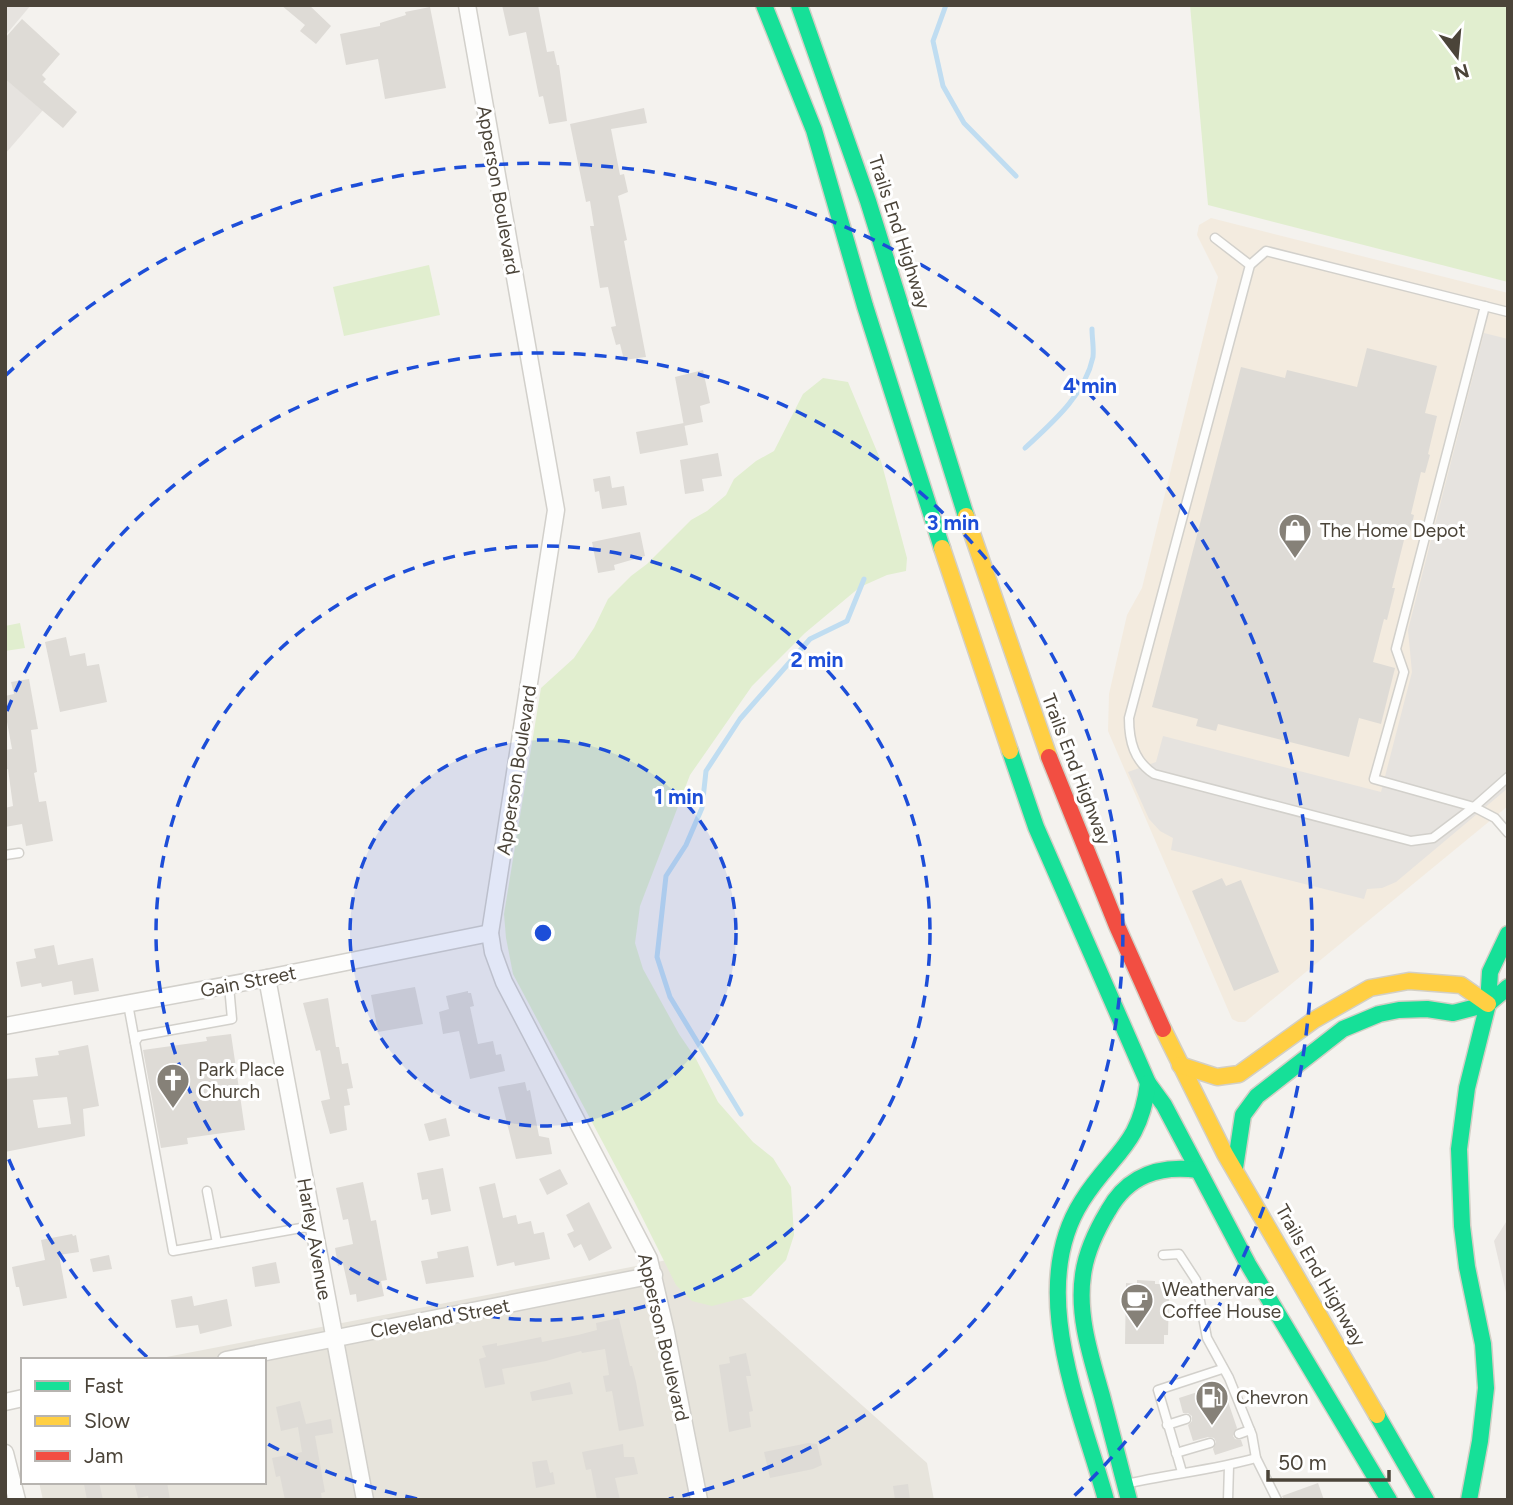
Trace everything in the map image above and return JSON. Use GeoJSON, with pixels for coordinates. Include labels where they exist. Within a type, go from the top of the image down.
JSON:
{"type":"FeatureCollection","features":[{"type":"Feature","properties":{"kind":"main road"},"geometry":{"type":"LineString","coordinates":[[764,5],[814,130],[869,319],[1036,827],[1148,1083],[1164,1105],[1248,1264],[1389,1500]]}},
{"type":"Feature","properties":{"kind":"main road","name":"Trails End Highway"},"geometry":{"type":"LineString","coordinates":[[799,5],[858,168],[970,530],[1038,729],[1124,945],[1225,1154],[1425,1498]]}},
{"type":"Feature","properties":{"kind":"main road"},"geometry":{"type":"LineString","coordinates":[[1469,1500],[1486,1388],[1483,1343],[1462,1227],[1459,1149],[1467,1088],[1488,1004],[1490,972],[1508,934]]}},
{"type":"Feature","properties":{"kind":"main road"},"geometry":{"type":"LineString","coordinates":[[1180,1065],[1214,1077],[1230,1078],[1342,1002],[1370,988],[1388,983],[1428,981],[1461,985],[1488,1004]]}},
{"type":"Feature","properties":{"kind":"main road"},"geometry":{"type":"LineString","coordinates":[[1235,1168],[1243,1115],[1257,1096],[1343,1029],[1369,1017],[1399,1010],[1427,1009],[1453,1013],[1488,1004],[1508,987]]}},
{"type":"Feature","properties":{"kind":"main road"},"geometry":{"type":"LineString","coordinates":[[1105,1495],[1062,1344],[1057,1311],[1060,1251],[1080,1203],[1137,1132],[1147,1105],[1148,1083]]}},
{"type":"Feature","properties":{"kind":"main road"},"geometry":{"type":"LineString","coordinates":[[1127,1492],[1081,1313],[1081,1286],[1086,1262],[1092,1238],[1109,1208],[1119,1193],[1140,1175],[1165,1166],[1198,1170]]}},
{"type":"Feature","properties":{"kind":"street","name":"Apperson Boulevard"},"geometry":{"type":"LineString","coordinates":[[467,5],[556,510],[490,933],[493,952],[504,982],[649,1259],[699,1500]]}},
{"type":"Feature","properties":{"kind":"street","name":"Gain Street"},"geometry":{"type":"LineString","coordinates":[[5,1026],[229,986],[490,933]]}},
{"type":"Feature","properties":{"kind":"street","name":"Harley Avenue"},"geometry":{"type":"LineString","coordinates":[[267,978],[365,1500]]}},
{"type":"Feature","properties":{"kind":"street","name":"Cleveland Street"},"geometry":{"type":"LineString","coordinates":[[236,1358],[654,1275]]}},
{"type":"Feature","properties":{"kind":"street"},"geometry":{"type":"LineString","coordinates":[[5,1453],[8,1476],[18,1500]]}},
{"type":"Feature","properties":{"kind":"lane"},"geometry":{"type":"LineString","coordinates":[[1215,238],[1250,265]]}},
{"type":"Feature","properties":{"kind":"lane"},"geometry":{"type":"LineString","coordinates":[[1508,312],[1266,251],[1250,265],[1129,719],[1129,739],[1138,759],[1154,774],[1410,841],[1433,838],[1508,777]]}},
{"type":"Feature","properties":{"kind":"lane"},"geometry":{"type":"LineString","coordinates":[[1485,306],[1396,649],[1404,672],[1374,779],[1474,807],[1495,818],[1508,833]]}},
{"type":"Feature","properties":{"kind":"lane"},"geometry":{"type":"LineString","coordinates":[[5,855],[19,852]]}},
{"type":"Feature","properties":{"kind":"lane"},"geometry":{"type":"LineString","coordinates":[[135,1042],[139,1036],[232,1019],[229,986]]}},
{"type":"Feature","properties":{"kind":"lane"},"geometry":{"type":"LineString","coordinates":[[128,1004],[173,1251],[313,1226]]}},
{"type":"Feature","properties":{"kind":"lane"},"geometry":{"type":"LineString","coordinates":[[207,1191],[217,1243]]}},
{"type":"Feature","properties":{"kind":"lane"},"geometry":{"type":"LineString","coordinates":[[1163,1255],[1179,1254],[1196,1280],[1207,1338],[1229,1378],[1250,1430],[1256,1458],[1277,1500]]}},
{"type":"Feature","properties":{"kind":"lane"},"geometry":{"type":"LineString","coordinates":[[1182,1472],[1158,1390],[1222,1369]]}},
{"type":"Feature","properties":{"kind":"lane"},"geometry":{"type":"LineString","coordinates":[[1230,1406],[1239,1403]]}},
{"type":"Feature","properties":{"kind":"lane"},"geometry":{"type":"LineString","coordinates":[[1167,1425],[1186,1419]]}},
{"type":"Feature","properties":{"kind":"lane"},"geometry":{"type":"LineString","coordinates":[[1239,1434],[1250,1430]]}},
{"type":"Feature","properties":{"kind":"lane"},"geometry":{"type":"LineString","coordinates":[[1176,1453],[1210,1443]]}},
{"type":"Feature","properties":{"kind":"lane"},"geometry":{"type":"LineString","coordinates":[[1105,1495],[1127,1492],[1182,1472],[1229,1466],[1256,1458]]}},
{"type":"Feature","properties":{"kind":"lane"},"geometry":{"type":"LineString","coordinates":[[1227,1500],[1229,1466]]}},
{"type":"Feature","properties":{"kind":"shaded area"},"geometry":{"type":"Polygon","coordinates":[[[5,5],[31,5],[5,36],[5,5]]]}},
{"type":"Feature","properties":{"kind":"shaded area"},"geometry":{"type":"Polygon","coordinates":[[[5,79],[43,110],[5,154],[5,79]]]}},
{"type":"Feature","properties":{"kind":"shaded area"},"geometry":{"type":"Polygon","coordinates":[[[1211,218],[1508,293],[1508,806],[1245,1022],[1232,1019],[1108,731],[1109,694],[1127,615],[1142,588],[1218,277],[1197,235],[1199,225],[1211,218]]]}},
{"type":"Feature","properties":{"kind":"shaded area"},"geometry":{"type":"Polygon","coordinates":[[[1484,333],[1508,339],[1508,788],[1396,882],[1382,888],[1367,889],[1364,899],[1171,850],[1173,838],[1160,831],[1149,819],[1128,772],[1156,762],[1163,736],[1381,792],[1412,672],[1408,630],[1484,333]]]}},
{"type":"Feature","properties":{"kind":"shaded area"},"geometry":{"type":"Polygon","coordinates":[[[1508,1219],[1508,1301],[1494,1241],[1508,1219]]]}},
{"type":"Feature","properties":{"kind":"shaded area"},"geometry":{"type":"Polygon","coordinates":[[[693,1255],[927,1463],[934,1500],[43,1500],[39,1484],[266,1484],[266,1358],[161,1358],[693,1255]]]}},
{"type":"Feature","properties":{"kind":"green space"},"geometry":{"type":"Polygon","coordinates":[[[1190,5],[1508,5],[1508,282],[1208,205],[1190,5]]]}},
{"type":"Feature","properties":{"kind":"green space"},"geometry":{"type":"Polygon","coordinates":[[[429,265],[440,315],[344,336],[333,287],[429,265]]]}},
{"type":"Feature","properties":{"kind":"green space"},"geometry":{"type":"Polygon","coordinates":[[[823,378],[848,382],[881,461],[907,558],[906,571],[887,575],[860,587],[805,633],[752,686],[690,775],[640,906],[635,943],[643,969],[718,1102],[753,1142],[773,1158],[791,1187],[794,1235],[786,1260],[751,1296],[712,1306],[692,1301],[676,1285],[513,974],[504,914],[541,688],[574,658],[594,628],[608,599],[691,520],[726,495],[734,479],[756,461],[774,451],[803,394],[823,378]]]}},
{"type":"Feature","properties":{"kind":"green space"},"geometry":{"type":"Polygon","coordinates":[[[20,623],[25,648],[5,651],[5,626],[20,623]]]}},
{"type":"Feature","properties":{"kind":"building"},"geometry":{"type":"Polygon","coordinates":[[[281,5],[309,5],[331,26],[316,44],[300,31],[305,25],[281,5]]]}},
{"type":"Feature","properties":{"kind":"building"},"geometry":{"type":"Polygon","coordinates":[[[502,5],[538,5],[547,52],[554,51],[559,65],[567,121],[549,124],[543,96],[539,97],[526,32],[509,36],[502,5]]]}},
{"type":"Feature","properties":{"kind":"building"},"geometry":{"type":"Polygon","coordinates":[[[430,7],[446,88],[385,99],[378,59],[346,65],[340,34],[380,26],[380,23],[406,15],[405,12],[430,7]]]}},
{"type":"Feature","properties":{"kind":"building"},"geometry":{"type":"Polygon","coordinates":[[[22,19],[60,54],[42,75],[46,79],[43,82],[77,112],[63,128],[5,79],[5,38],[22,19]]]}},
{"type":"Feature","properties":{"kind":"building"},"geometry":{"type":"Polygon","coordinates":[[[644,108],[647,123],[611,129],[620,175],[624,174],[628,192],[618,196],[646,357],[624,360],[620,344],[616,345],[611,327],[616,326],[608,287],[600,288],[590,226],[594,226],[590,201],[586,202],[570,124],[644,108]]]}},
{"type":"Feature","properties":{"kind":"building","name":"The Home Depot"},"geometry":{"type":"Polygon","coordinates":[[[1367,348],[1437,366],[1425,413],[1437,416],[1428,454],[1430,455],[1425,473],[1421,472],[1411,514],[1414,515],[1410,533],[1406,532],[1387,620],[1384,619],[1373,662],[1395,668],[1381,724],[1359,718],[1349,757],[1218,724],[1216,731],[1196,726],[1198,719],[1152,707],[1241,367],[1285,378],[1287,370],[1357,387],[1367,348]]]}},
{"type":"Feature","properties":{"kind":"building"},"geometry":{"type":"Polygon","coordinates":[[[703,370],[710,403],[700,406],[703,422],[684,426],[675,377],[703,370]]]}},
{"type":"Feature","properties":{"kind":"building"},"geometry":{"type":"Polygon","coordinates":[[[684,423],[688,445],[640,454],[636,432],[684,423]]]}},
{"type":"Feature","properties":{"kind":"building"},"geometry":{"type":"Polygon","coordinates":[[[718,453],[722,476],[702,479],[704,491],[685,494],[680,460],[718,453]]]}},
{"type":"Feature","properties":{"kind":"building"},"geometry":{"type":"Polygon","coordinates":[[[610,476],[612,488],[624,486],[627,505],[602,509],[599,491],[595,492],[593,479],[610,476]]]}},
{"type":"Feature","properties":{"kind":"building"},"geometry":{"type":"Polygon","coordinates":[[[640,532],[645,556],[614,565],[615,570],[598,573],[592,542],[640,532]]]}},
{"type":"Feature","properties":{"kind":"building"},"geometry":{"type":"Polygon","coordinates":[[[66,637],[70,656],[85,653],[87,666],[99,664],[107,702],[60,712],[45,642],[66,637]]]}},
{"type":"Feature","properties":{"kind":"building"},"geometry":{"type":"Polygon","coordinates":[[[29,679],[38,729],[31,730],[37,772],[34,773],[39,802],[46,801],[53,841],[26,846],[22,824],[5,827],[5,808],[13,806],[8,769],[5,770],[5,750],[12,749],[5,696],[14,694],[11,682],[29,679]]]}},
{"type":"Feature","properties":{"kind":"building"},"geometry":{"type":"Polygon","coordinates":[[[1222,878],[1226,886],[1241,880],[1279,972],[1234,991],[1192,891],[1222,878]]]}},
{"type":"Feature","properties":{"kind":"building"},"geometry":{"type":"Polygon","coordinates":[[[54,945],[58,965],[93,958],[99,991],[74,995],[72,981],[42,987],[41,983],[21,987],[16,962],[36,958],[34,949],[54,945]]]}},
{"type":"Feature","properties":{"kind":"building"},"geometry":{"type":"Polygon","coordinates":[[[415,987],[423,1024],[378,1032],[371,995],[415,987]]]}},
{"type":"Feature","properties":{"kind":"building"},"geometry":{"type":"Polygon","coordinates":[[[468,991],[474,1006],[470,1007],[478,1044],[493,1041],[496,1055],[501,1054],[505,1071],[470,1079],[459,1031],[443,1034],[439,1012],[449,1009],[446,996],[468,991]]]}},
{"type":"Feature","properties":{"kind":"building"},"geometry":{"type":"Polygon","coordinates":[[[328,998],[336,1047],[339,1047],[342,1064],[348,1063],[353,1088],[347,1089],[350,1105],[344,1106],[347,1130],[330,1134],[321,1101],[330,1099],[320,1050],[316,1051],[303,1003],[328,998]]]}},
{"type":"Feature","properties":{"kind":"building","name":"Park Place Church"},"geometry":{"type":"Polygon","coordinates":[[[231,1034],[245,1130],[187,1138],[188,1144],[161,1148],[143,1050],[207,1041],[206,1037],[231,1034]]]}},
{"type":"Feature","properties":{"kind":"building"},"geometry":{"type":"Polygon","coordinates":[[[88,1045],[99,1106],[83,1109],[85,1136],[5,1152],[5,1079],[38,1076],[35,1058],[59,1055],[58,1051],[88,1045]],[[67,1097],[33,1100],[38,1128],[71,1124],[67,1097]]]}},
{"type":"Feature","properties":{"kind":"building"},"geometry":{"type":"Polygon","coordinates":[[[525,1082],[527,1091],[530,1090],[539,1136],[549,1138],[552,1154],[516,1159],[498,1087],[525,1082]]]}},
{"type":"Feature","properties":{"kind":"building"},"geometry":{"type":"Polygon","coordinates":[[[446,1118],[450,1136],[429,1141],[424,1124],[446,1118]]]}},
{"type":"Feature","properties":{"kind":"building"},"geometry":{"type":"Polygon","coordinates":[[[443,1168],[451,1211],[431,1215],[428,1199],[422,1200],[417,1173],[443,1168]]]}},
{"type":"Feature","properties":{"kind":"building"},"geometry":{"type":"Polygon","coordinates":[[[560,1169],[568,1184],[547,1195],[539,1179],[560,1169]]]}},
{"type":"Feature","properties":{"kind":"building"},"geometry":{"type":"Polygon","coordinates":[[[363,1182],[371,1221],[376,1220],[387,1280],[381,1281],[384,1296],[357,1302],[356,1294],[350,1295],[343,1264],[338,1266],[335,1248],[353,1244],[348,1219],[343,1220],[336,1188],[363,1182]]]}},
{"type":"Feature","properties":{"kind":"building"},"geometry":{"type":"Polygon","coordinates":[[[495,1183],[503,1218],[516,1215],[518,1224],[531,1221],[534,1234],[544,1232],[550,1259],[515,1266],[514,1262],[497,1266],[479,1187],[495,1183]]]}},
{"type":"Feature","properties":{"kind":"building"},"geometry":{"type":"Polygon","coordinates":[[[589,1202],[612,1248],[589,1261],[581,1244],[574,1248],[567,1234],[574,1231],[566,1215],[589,1202]]]}},
{"type":"Feature","properties":{"kind":"building"},"geometry":{"type":"Polygon","coordinates":[[[76,1235],[79,1252],[59,1255],[67,1298],[23,1306],[12,1267],[45,1260],[41,1240],[76,1235]]]}},
{"type":"Feature","properties":{"kind":"building"},"geometry":{"type":"Polygon","coordinates":[[[468,1246],[474,1277],[426,1284],[421,1261],[438,1258],[437,1252],[468,1246]]]}},
{"type":"Feature","properties":{"kind":"building"},"geometry":{"type":"Polygon","coordinates":[[[109,1255],[112,1269],[93,1272],[90,1259],[109,1255]]]}},
{"type":"Feature","properties":{"kind":"building"},"geometry":{"type":"Polygon","coordinates":[[[276,1262],[280,1283],[255,1287],[252,1267],[276,1262]]]}},
{"type":"Feature","properties":{"kind":"building"},"geometry":{"type":"Polygon","coordinates":[[[1137,1280],[1165,1284],[1165,1294],[1169,1294],[1168,1335],[1164,1335],[1164,1344],[1125,1344],[1126,1283],[1137,1284],[1137,1280]]]}},
{"type":"Feature","properties":{"kind":"building"},"geometry":{"type":"Polygon","coordinates":[[[192,1296],[194,1306],[227,1299],[232,1326],[200,1334],[198,1325],[176,1328],[171,1300],[192,1296]]]}},
{"type":"Feature","properties":{"kind":"building"},"geometry":{"type":"Polygon","coordinates":[[[619,1318],[636,1382],[644,1426],[619,1431],[612,1391],[606,1392],[603,1376],[609,1375],[605,1349],[581,1351],[502,1369],[505,1384],[485,1388],[479,1359],[486,1357],[482,1346],[497,1343],[497,1346],[541,1337],[542,1342],[578,1335],[597,1330],[596,1323],[619,1318]]]}},
{"type":"Feature","properties":{"kind":"building"},"geometry":{"type":"Polygon","coordinates":[[[746,1353],[751,1376],[746,1376],[753,1411],[749,1412],[751,1427],[729,1432],[719,1365],[730,1363],[729,1357],[746,1353]]]}},
{"type":"Feature","properties":{"kind":"building"},"geometry":{"type":"Polygon","coordinates":[[[570,1382],[573,1394],[532,1401],[530,1392],[570,1382]]]}},
{"type":"Feature","properties":{"kind":"building","name":"Chevron"},"geometry":{"type":"Polygon","coordinates":[[[1222,1384],[1237,1428],[1233,1436],[1241,1440],[1243,1446],[1215,1455],[1214,1438],[1193,1441],[1188,1425],[1192,1416],[1183,1413],[1179,1398],[1222,1384]]]}},
{"type":"Feature","properties":{"kind":"building"},"geometry":{"type":"Polygon","coordinates":[[[300,1401],[306,1424],[331,1419],[333,1433],[315,1436],[325,1492],[321,1493],[322,1500],[285,1500],[280,1476],[276,1477],[272,1458],[302,1452],[298,1427],[281,1431],[276,1407],[300,1401]]]}},
{"type":"Feature","properties":{"kind":"building"},"geometry":{"type":"Polygon","coordinates":[[[808,1443],[817,1444],[822,1465],[770,1478],[764,1452],[808,1443]]]}},
{"type":"Feature","properties":{"kind":"building"},"geometry":{"type":"Polygon","coordinates":[[[623,1444],[624,1457],[634,1457],[638,1474],[615,1478],[620,1500],[597,1500],[591,1469],[586,1470],[582,1452],[623,1444]]]}},
{"type":"Feature","properties":{"kind":"building"},"geometry":{"type":"Polygon","coordinates":[[[547,1460],[555,1484],[536,1488],[532,1462],[547,1460]]]}},
{"type":"Feature","properties":{"kind":"building"},"geometry":{"type":"Polygon","coordinates":[[[1318,1483],[1324,1500],[1284,1500],[1282,1496],[1318,1483]]]}},
{"type":"Feature","properties":{"kind":"building"},"geometry":{"type":"Polygon","coordinates":[[[84,1484],[99,1484],[103,1500],[87,1500],[84,1484]]]}},
{"type":"Feature","properties":{"kind":"building"},"geometry":{"type":"Polygon","coordinates":[[[134,1484],[167,1484],[170,1500],[149,1500],[148,1496],[138,1498],[134,1484]]]}},
{"type":"Feature","properties":{"kind":"building"},"geometry":{"type":"Polygon","coordinates":[[[908,1484],[910,1500],[895,1500],[893,1486],[908,1484]]]}},
{"type":"Feature","properties":{"kind":"waterway"},"geometry":{"type":"LineString","coordinates":[[946,5],[933,41],[943,86],[964,123],[1016,176]]}},
{"type":"Feature","properties":{"kind":"waterway"},"geometry":{"type":"LineString","coordinates":[[1025,448],[1066,407],[1083,384],[1093,357],[1092,329]]}},
{"type":"Feature","properties":{"kind":"waterway"},"geometry":{"type":"LineString","coordinates":[[741,1114],[670,997],[657,957],[666,876],[686,845],[702,808],[706,771],[740,719],[810,639],[847,621],[864,579]]}},
{"type":"Feature","properties":{"kind":"traffic: fast"},"geometry":{"type":"LineString","coordinates":[[764,5],[814,130],[865,306],[942,548]]}},
{"type":"Feature","properties":{"kind":"traffic: fast"},"geometry":{"type":"LineString","coordinates":[[799,5],[868,201],[966,516]]}},
{"type":"Feature","properties":{"kind":"traffic: fast"},"geometry":{"type":"LineString","coordinates":[[1010,751],[1036,827],[1148,1083],[1164,1105],[1248,1264],[1389,1500]]}},
{"type":"Feature","properties":{"kind":"traffic: fast"},"geometry":{"type":"LineString","coordinates":[[1469,1500],[1486,1388],[1483,1344],[1467,1267],[1462,1226],[1459,1149],[1467,1088],[1488,1004],[1490,972],[1508,934]]}},
{"type":"Feature","properties":{"kind":"traffic: fast"},"geometry":{"type":"LineString","coordinates":[[1235,1168],[1243,1115],[1257,1096],[1343,1029],[1379,1014],[1399,1010],[1427,1009],[1453,1013],[1488,1004],[1508,987]]}},
{"type":"Feature","properties":{"kind":"traffic: fast"},"geometry":{"type":"LineString","coordinates":[[1106,1500],[1064,1349],[1058,1310],[1059,1272],[1066,1235],[1082,1201],[1132,1136],[1139,1122],[1148,1083]]}},
{"type":"Feature","properties":{"kind":"traffic: fast"},"geometry":{"type":"LineString","coordinates":[[1129,1500],[1083,1321],[1084,1266],[1099,1226],[1125,1189],[1135,1181],[1158,1171],[1198,1170]]}},
{"type":"Feature","properties":{"kind":"traffic: fast"},"geometry":{"type":"LineString","coordinates":[[1377,1415],[1426,1500]]}},
{"type":"Feature","properties":{"kind":"traffic: slow"},"geometry":{"type":"LineString","coordinates":[[966,516],[1049,757]]}},
{"type":"Feature","properties":{"kind":"traffic: slow"},"geometry":{"type":"LineString","coordinates":[[942,548],[1010,751]]}},
{"type":"Feature","properties":{"kind":"traffic: slow"},"geometry":{"type":"LineString","coordinates":[[1180,1065],[1217,1077],[1239,1074],[1314,1020],[1370,988],[1409,981],[1461,985],[1488,1004]]}},
{"type":"Feature","properties":{"kind":"traffic: slow"},"geometry":{"type":"LineString","coordinates":[[1163,1029],[1225,1154],[1377,1415]]}},
{"type":"Feature","properties":{"kind":"traffic: jam"},"geometry":{"type":"LineString","coordinates":[[1049,757],[1117,926],[1163,1029]]}},
{"type":"Feature","properties":{"kind":"place","name":"The Home Depot"},"geometry":{"type":"Point","coordinates":[1295,560]}},
{"type":"Feature","properties":{"kind":"place","name":"Park Place Church"},"geometry":{"type":"Point","coordinates":[173,1110]}},
{"type":"Feature","properties":{"kind":"place","name":"Weathervane Coffee House"},"geometry":{"type":"Point","coordinates":[1137,1330]}},
{"type":"Feature","properties":{"kind":"place","name":"Chevron"},"geometry":{"type":"Point","coordinates":[1212,1427]}}]}
